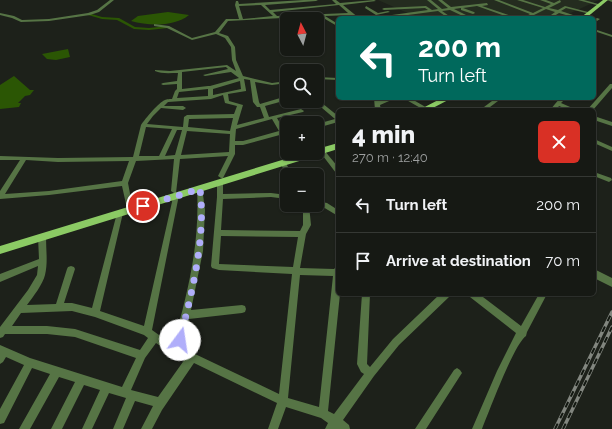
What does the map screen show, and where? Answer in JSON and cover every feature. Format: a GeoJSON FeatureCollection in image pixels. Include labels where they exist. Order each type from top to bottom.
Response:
{"type":"FeatureCollection","features":[{"type":"Feature","properties":{"kind":"main road"},"geometry":{"type":"LineString","coordinates":[[592,13],[607,0]]}},
{"type":"Feature","properties":{"kind":"main road"},"geometry":{"type":"LineString","coordinates":[[592,13],[612,1]]}},
{"type":"Feature","properties":{"kind":"main road"},"geometry":{"type":"LineString","coordinates":[[430,108],[444,100]]}},
{"type":"Feature","properties":{"kind":"main road"},"geometry":{"type":"LineString","coordinates":[[432,108],[453,100]]}},
{"type":"Feature","properties":{"kind":"main road"},"geometry":{"type":"LineString","coordinates":[[324,148],[336,142]]}},
{"type":"Feature","properties":{"kind":"main road"},"geometry":{"type":"LineString","coordinates":[[324,150],[336,146]]}},
{"type":"Feature","properties":{"kind":"main road"},"geometry":{"type":"LineString","coordinates":[[0,250],[120,213],[175,193],[280,159]]}},
{"type":"Feature","properties":{"kind":"main road"},"geometry":{"type":"LineString","coordinates":[[0,243],[129,204],[175,193],[200,189],[220,179],[292,160]]}},
{"type":"Feature","properties":{"kind":"street"},"geometry":{"type":"LineString","coordinates":[[0,14],[13,16],[21,21],[49,20],[89,14],[98,11],[112,0]]}},
{"type":"Feature","properties":{"kind":"street"},"geometry":{"type":"LineString","coordinates":[[238,0],[236,5],[241,20]]}},
{"type":"Feature","properties":{"kind":"street"},"geometry":{"type":"LineString","coordinates":[[236,5],[316,0]]}},
{"type":"Feature","properties":{"kind":"street"},"geometry":{"type":"LineString","coordinates":[[334,0],[354,16]]}},
{"type":"Feature","properties":{"kind":"street"},"geometry":{"type":"LineString","coordinates":[[429,0],[448,16]]}},
{"type":"Feature","properties":{"kind":"street"},"geometry":{"type":"LineString","coordinates":[[440,0],[451,9],[466,16]]}},
{"type":"Feature","properties":{"kind":"street"},"geometry":{"type":"LineString","coordinates":[[496,0],[533,14]]}},
{"type":"Feature","properties":{"kind":"street"},"geometry":{"type":"LineString","coordinates":[[519,0],[573,16]]}},
{"type":"Feature","properties":{"kind":"street"},"geometry":{"type":"LineString","coordinates":[[542,0],[558,1],[592,13]]}},
{"type":"Feature","properties":{"kind":"street"},"geometry":{"type":"LineString","coordinates":[[580,0],[600,5]]}},
{"type":"Feature","properties":{"kind":"street"},"geometry":{"type":"LineString","coordinates":[[607,0],[612,1]]}},
{"type":"Feature","properties":{"kind":"street"},"geometry":{"type":"LineString","coordinates":[[291,1],[292,12]]}},
{"type":"Feature","properties":{"kind":"street"},"geometry":{"type":"LineString","coordinates":[[270,11],[373,1],[394,16]]}},
{"type":"Feature","properties":{"kind":"street"},"geometry":{"type":"LineString","coordinates":[[529,16],[558,1]]}},
{"type":"Feature","properties":{"kind":"street"},"geometry":{"type":"LineString","coordinates":[[282,2],[284,10]]}},
{"type":"Feature","properties":{"kind":"street"},"geometry":{"type":"LineString","coordinates":[[422,3],[431,11]]}},
{"type":"Feature","properties":{"kind":"street"},"geometry":{"type":"LineString","coordinates":[[262,4],[276,17]]}},
{"type":"Feature","properties":{"kind":"street"},"geometry":{"type":"LineString","coordinates":[[398,16],[487,4]]}},
{"type":"Feature","properties":{"kind":"street"},"geometry":{"type":"LineString","coordinates":[[478,6],[509,16]]}},
{"type":"Feature","properties":{"kind":"street"},"geometry":{"type":"LineString","coordinates":[[366,7],[377,14],[386,10],[398,8],[426,7]]}},
{"type":"Feature","properties":{"kind":"street"},"geometry":{"type":"LineString","coordinates":[[552,16],[565,7],[592,13]]}},
{"type":"Feature","properties":{"kind":"street"},"geometry":{"type":"LineString","coordinates":[[398,8],[408,16]]}},
{"type":"Feature","properties":{"kind":"street"},"geometry":{"type":"LineString","coordinates":[[460,8],[473,13]]}},
{"type":"Feature","properties":{"kind":"street"},"geometry":{"type":"LineString","coordinates":[[415,13],[418,16]]}},
{"type":"Feature","properties":{"kind":"street"},"geometry":{"type":"LineString","coordinates":[[324,15],[351,14]]}},
{"type":"Feature","properties":{"kind":"street"},"geometry":{"type":"LineString","coordinates":[[216,33],[227,20],[280,16]]}},
{"type":"Feature","properties":{"kind":"street"},"geometry":{"type":"LineString","coordinates":[[324,17],[336,24]]}},
{"type":"Feature","properties":{"kind":"street"},"geometry":{"type":"LineString","coordinates":[[129,204],[125,183],[144,125],[152,113],[162,107],[166,101],[211,97],[244,90],[234,60],[233,47],[227,37],[216,33],[192,39],[168,27],[155,25]]}},
{"type":"Feature","properties":{"kind":"street"},"geometry":{"type":"LineString","coordinates":[[604,35],[612,30]]}},
{"type":"Feature","properties":{"kind":"street"},"geometry":{"type":"LineString","coordinates":[[596,31],[604,35],[612,36]]}},
{"type":"Feature","properties":{"kind":"street"},"geometry":{"type":"LineString","coordinates":[[157,71],[180,72],[227,66],[241,78]]}},
{"type":"Feature","properties":{"kind":"street"},"geometry":{"type":"LineString","coordinates":[[204,69],[211,97]]}},
{"type":"Feature","properties":{"kind":"street"},"geometry":{"type":"LineString","coordinates":[[205,75],[232,70]]}},
{"type":"Feature","properties":{"kind":"street"},"geometry":{"type":"LineString","coordinates":[[174,100],[179,90],[180,72]]}},
{"type":"Feature","properties":{"kind":"street"},"geometry":{"type":"LineString","coordinates":[[177,92],[209,87],[241,78],[272,84],[280,83]]}},
{"type":"Feature","properties":{"kind":"street"},"geometry":{"type":"LineString","coordinates":[[324,78],[336,79]]}},
{"type":"Feature","properties":{"kind":"street"},"geometry":{"type":"LineString","coordinates":[[252,80],[256,102],[259,106],[280,100]]}},
{"type":"Feature","properties":{"kind":"street"},"geometry":{"type":"LineString","coordinates":[[163,84],[179,82]]}},
{"type":"Feature","properties":{"kind":"street"},"geometry":{"type":"LineString","coordinates":[[592,108],[612,85]]}},
{"type":"Feature","properties":{"kind":"street"},"geometry":{"type":"LineString","coordinates":[[226,93],[227,102],[240,105],[233,130],[232,154],[220,179],[218,233],[214,261],[216,267],[336,272]]}},
{"type":"Feature","properties":{"kind":"street"},"geometry":{"type":"LineString","coordinates":[[596,96],[601,97]]}},
{"type":"Feature","properties":{"kind":"street"},"geometry":{"type":"LineString","coordinates":[[378,107],[390,100]]}},
{"type":"Feature","properties":{"kind":"street"},"geometry":{"type":"LineString","coordinates":[[410,100],[424,108]]}},
{"type":"Feature","properties":{"kind":"street"},"geometry":{"type":"LineString","coordinates":[[486,108],[496,100]]}},
{"type":"Feature","properties":{"kind":"street"},"geometry":{"type":"LineString","coordinates":[[556,108],[562,100]]}},
{"type":"Feature","properties":{"kind":"street"},"geometry":{"type":"LineString","coordinates":[[559,104],[569,108]]}},
{"type":"Feature","properties":{"kind":"street"},"geometry":{"type":"LineString","coordinates":[[262,105],[267,119]]}},
{"type":"Feature","properties":{"kind":"street"},"geometry":{"type":"LineString","coordinates":[[162,107],[183,108]]}},
{"type":"Feature","properties":{"kind":"street"},"geometry":{"type":"LineString","coordinates":[[324,107],[336,117]]}},
{"type":"Feature","properties":{"kind":"street"},"geometry":{"type":"LineString","coordinates":[[144,125],[185,129],[233,130],[273,117],[301,111]]}},
{"type":"Feature","properties":{"kind":"street"},"geometry":{"type":"LineString","coordinates":[[118,429],[128,394],[151,335],[175,193],[177,158],[185,129],[186,118],[190,116],[236,116]]}},
{"type":"Feature","properties":{"kind":"street"},"geometry":{"type":"LineString","coordinates":[[273,117],[280,125]]}},
{"type":"Feature","properties":{"kind":"street"},"geometry":{"type":"LineString","coordinates":[[596,119],[612,124]]}},
{"type":"Feature","properties":{"kind":"street"},"geometry":{"type":"LineString","coordinates":[[324,124],[336,120]]}},
{"type":"Feature","properties":{"kind":"street"},"geometry":{"type":"LineString","coordinates":[[162,158],[175,128]]}},
{"type":"Feature","properties":{"kind":"street"},"geometry":{"type":"LineString","coordinates":[[233,143],[243,143],[280,133]]}},
{"type":"Feature","properties":{"kind":"street"},"geometry":{"type":"LineString","coordinates":[[596,142],[612,149]]}},
{"type":"Feature","properties":{"kind":"street"},"geometry":{"type":"LineString","coordinates":[[0,158],[19,157],[40,160],[177,158],[232,154]]}},
{"type":"Feature","properties":{"kind":"street"},"geometry":{"type":"LineString","coordinates":[[324,157],[336,169]]}},
{"type":"Feature","properties":{"kind":"street"},"geometry":{"type":"LineString","coordinates":[[0,197],[24,158]]}},
{"type":"Feature","properties":{"kind":"street"},"geometry":{"type":"LineString","coordinates":[[283,163],[286,168]]}},
{"type":"Feature","properties":{"kind":"street"},"geometry":{"type":"LineString","coordinates":[[596,175],[609,180]]}},
{"type":"Feature","properties":{"kind":"street"},"geometry":{"type":"LineString","coordinates":[[0,197],[49,194],[125,183]]}},
{"type":"Feature","properties":{"kind":"street"},"geometry":{"type":"LineString","coordinates":[[176,352],[195,276],[202,205],[200,189]]}},
{"type":"Feature","properties":{"kind":"street"},"geometry":{"type":"LineString","coordinates":[[220,198],[280,197]]}},
{"type":"Feature","properties":{"kind":"street"},"geometry":{"type":"LineString","coordinates":[[324,205],[336,212]]}},
{"type":"Feature","properties":{"kind":"street"},"geometry":{"type":"LineString","coordinates":[[273,429],[283,401],[296,270],[302,234],[307,226],[306,212]]}},
{"type":"Feature","properties":{"kind":"street"},"geometry":{"type":"LineString","coordinates":[[95,313],[120,213]]}},
{"type":"Feature","properties":{"kind":"street"},"geometry":{"type":"LineString","coordinates":[[218,233],[302,234]]}},
{"type":"Feature","properties":{"kind":"street"},"geometry":{"type":"LineString","coordinates":[[2,332],[31,293],[41,276],[43,261],[42,237]]}},
{"type":"Feature","properties":{"kind":"street"},"geometry":{"type":"LineString","coordinates":[[0,278],[43,261]]}},
{"type":"Feature","properties":{"kind":"street"},"geometry":{"type":"LineString","coordinates":[[59,306],[70,269]]}},
{"type":"Feature","properties":{"kind":"street"},"geometry":{"type":"LineString","coordinates":[[596,275],[612,283]]}},
{"type":"Feature","properties":{"kind":"street"},"geometry":{"type":"LineString","coordinates":[[323,414],[336,291]]}},
{"type":"Feature","properties":{"kind":"street"},"geometry":{"type":"LineString","coordinates":[[366,296],[362,364],[364,369],[370,373]]}},
{"type":"Feature","properties":{"kind":"street"},"geometry":{"type":"LineString","coordinates":[[333,425],[370,373],[396,342],[444,296]]}},
{"type":"Feature","properties":{"kind":"street"},"geometry":{"type":"LineString","coordinates":[[476,296],[522,333]]}},
{"type":"Feature","properties":{"kind":"street"},"geometry":{"type":"LineString","coordinates":[[477,429],[493,390],[522,333],[533,316],[542,296]]}},
{"type":"Feature","properties":{"kind":"street"},"geometry":{"type":"LineString","coordinates":[[18,309],[59,306],[72,307],[95,313],[151,335],[176,352],[192,357],[283,401],[323,414],[333,425],[345,429]]}},
{"type":"Feature","properties":{"kind":"street"},"geometry":{"type":"LineString","coordinates":[[186,315],[242,309]]}},
{"type":"Feature","properties":{"kind":"street"},"geometry":{"type":"LineString","coordinates":[[2,332],[47,330],[75,332],[142,355]]}},
{"type":"Feature","properties":{"kind":"street"},"geometry":{"type":"LineString","coordinates":[[2,353],[106,388],[160,403]]}},
{"type":"Feature","properties":{"kind":"street"},"geometry":{"type":"LineString","coordinates":[[146,429],[160,403],[192,357]]}},
{"type":"Feature","properties":{"kind":"street"},"geometry":{"type":"LineString","coordinates":[[0,419],[30,363]]}},
{"type":"Feature","properties":{"kind":"street"},"geometry":{"type":"LineString","coordinates":[[24,429],[56,371]]}},
{"type":"Feature","properties":{"kind":"street"},"geometry":{"type":"LineString","coordinates":[[420,429],[457,373]]}},
{"type":"Feature","properties":{"kind":"street"},"geometry":{"type":"LineString","coordinates":[[56,429],[81,380]]}},
{"type":"Feature","properties":{"kind":"street"},"geometry":{"type":"LineString","coordinates":[[87,429],[106,388]]}},
{"type":"Feature","properties":{"kind":"shaded area"},"geometry":{"type":"Polygon","coordinates":[[[378,0],[599,0],[564,16],[414,16],[378,0]]]}},
{"type":"Feature","properties":{"kind":"shaded area"},"geometry":{"type":"Polygon","coordinates":[[[168,12],[189,15],[176,22],[161,24],[146,24],[131,21],[138,16],[168,12]]]}},
{"type":"Feature","properties":{"kind":"shaded area"},"geometry":{"type":"Polygon","coordinates":[[[68,49],[70,57],[56,60],[47,59],[42,54],[68,49]]]}},
{"type":"Feature","properties":{"kind":"shaded area"},"geometry":{"type":"Polygon","coordinates":[[[14,76],[30,90],[34,90],[30,95],[25,96],[18,103],[21,103],[19,107],[0,109],[0,85],[14,76]]]}},
{"type":"Feature","properties":{"kind":"waterway"},"geometry":{"type":"LineString","coordinates":[[89,14],[102,18],[118,19],[134,28],[149,29],[168,27]]}},
{"type":"Feature","properties":{"kind":"railway"},"geometry":{"type":"LineString","coordinates":[[555,429],[612,312]]}},
{"type":"Feature","properties":{"kind":"railway"},"geometry":{"type":"LineString","coordinates":[[563,429],[612,327]]}},
{"type":"Feature","properties":{"kind":"route"},"geometry":{"type":"LineString","coordinates":[[143,206],[200,189],[202,205],[199,247],[195,276],[180,340]]}}]}
